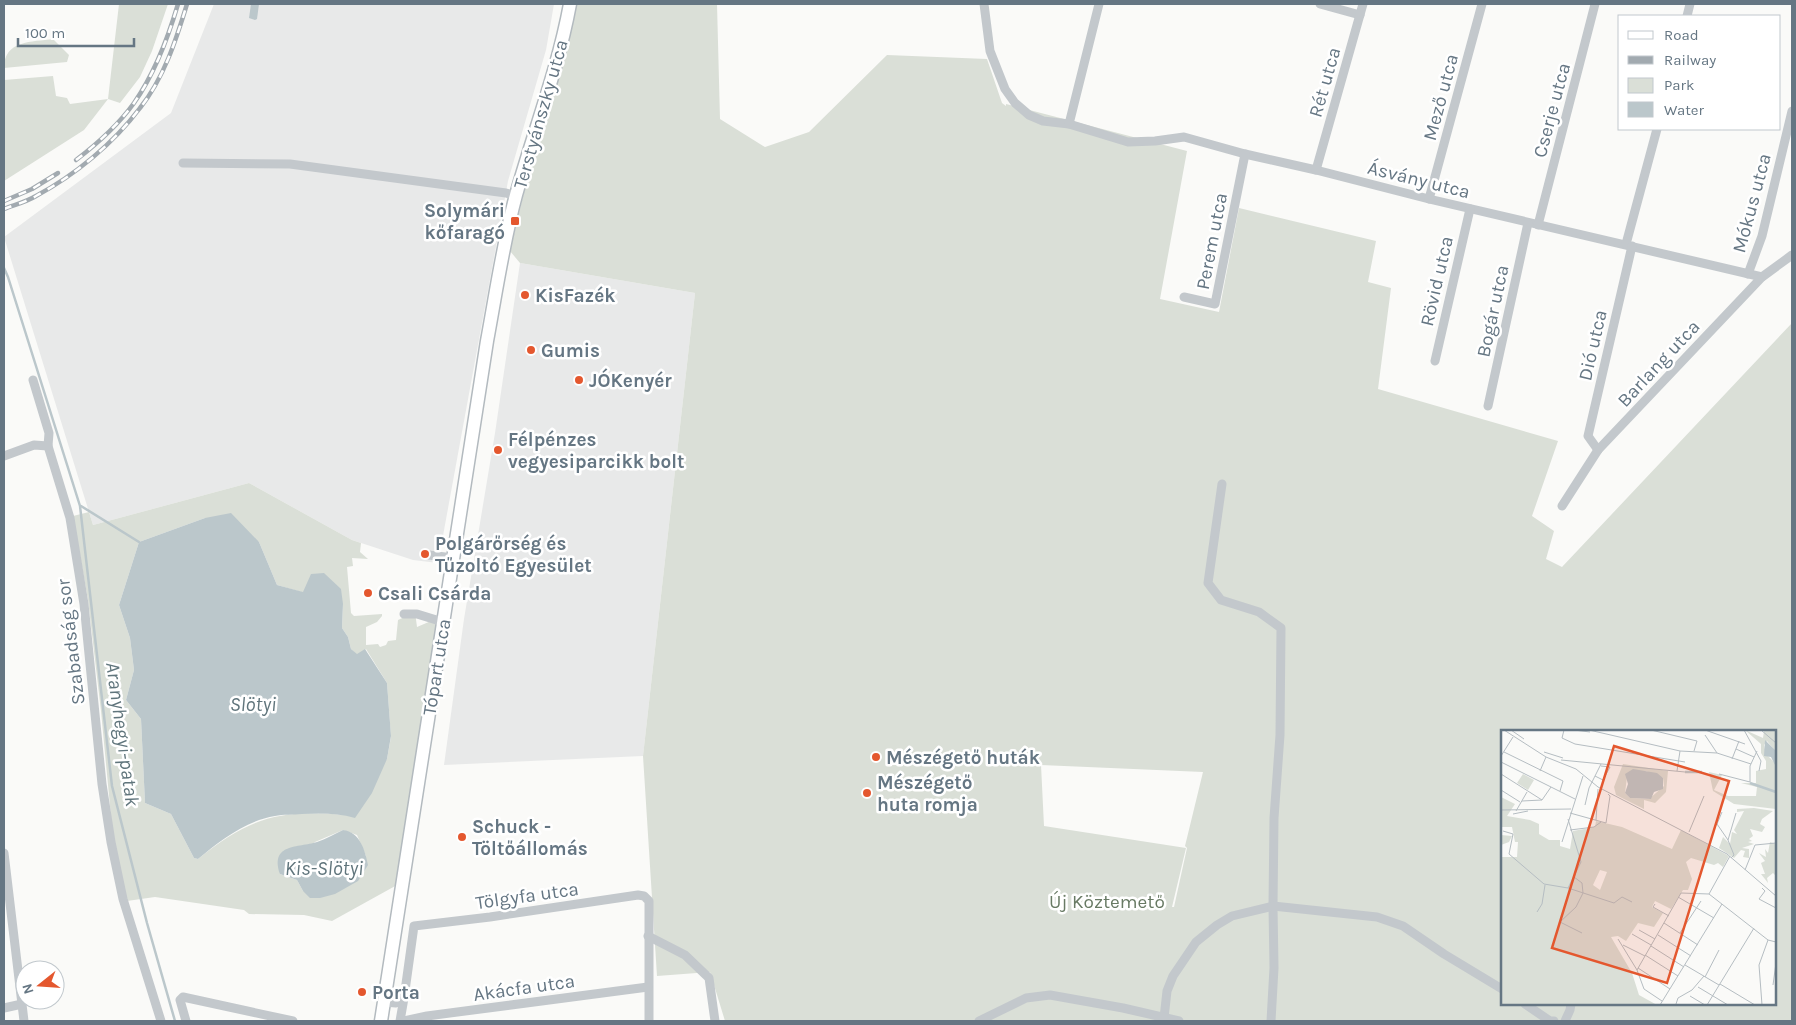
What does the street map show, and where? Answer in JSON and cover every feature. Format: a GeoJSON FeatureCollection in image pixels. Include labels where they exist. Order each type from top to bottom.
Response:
{"type":"FeatureCollection","features":[{"type":"Feature","properties":{"kind":"main road","name":"Terstyánszky utca"},"geometry":{"type":"LineString","coordinates":[[509,224],[556,63],[570,4]]}},
{"type":"Feature","properties":{"kind":"main road","name":"Tópart utca"},"geometry":{"type":"LineString","coordinates":[[381,1021],[487,341],[509,224]]}},
{"type":"Feature","properties":{"kind":"street","name":"Ásvány utca"},"geometry":{"type":"LineString","coordinates":[[984,4],[990,51],[1005,89],[1015,103],[1029,115],[1043,121],[1069,124],[1128,142],[1184,137],[1245,154],[1470,209],[1762,277]]}},
{"type":"Feature","properties":{"kind":"street"},"geometry":{"type":"LineString","coordinates":[[1069,124],[1099,4]]}},
{"type":"Feature","properties":{"kind":"street"},"geometry":{"type":"LineString","coordinates":[[1320,4],[1360,15]]}},
{"type":"Feature","properties":{"kind":"street","name":"Rét utca"},"geometry":{"type":"LineString","coordinates":[[1316,170],[1363,4]]}},
{"type":"Feature","properties":{"kind":"street","name":"Mező utca"},"geometry":{"type":"LineString","coordinates":[[1429,199],[1482,4]]}},
{"type":"Feature","properties":{"kind":"street","name":"Cserje utca"},"geometry":{"type":"LineString","coordinates":[[1538,225],[1595,4]]}},
{"type":"Feature","properties":{"kind":"street","name":"Mókus utca"},"geometry":{"type":"LineString","coordinates":[[1748,274],[1762,236],[1792,111]]}},
{"type":"Feature","properties":{"kind":"street","name":"Dió utca"},"geometry":{"type":"LineString","coordinates":[[1598,450],[1588,436],[1629,245],[1657,130]]}},
{"type":"Feature","properties":{"kind":"street","name":"Perem utca"},"geometry":{"type":"LineString","coordinates":[[1184,297],[1215,304],[1245,154]]}},
{"type":"Feature","properties":{"kind":"street"},"geometry":{"type":"LineString","coordinates":[[183,163],[290,164],[506,193],[516,196]]}},
{"type":"Feature","properties":{"kind":"street","name":"Rövid utca"},"geometry":{"type":"LineString","coordinates":[[1435,361],[1470,209]]}},
{"type":"Feature","properties":{"kind":"street","name":"Bogár utca"},"geometry":{"type":"LineString","coordinates":[[1488,406],[1528,223]]}},
{"type":"Feature","properties":{"kind":"street","name":"Barlang utca"},"geometry":{"type":"LineString","coordinates":[[1562,506],[1598,450],[1762,277],[1792,255]]}},
{"type":"Feature","properties":{"kind":"street","name":"Szabadság sor"},"geometry":{"type":"LineString","coordinates":[[34,382],[49,433],[48,446],[70,518],[84,604],[105,807],[123,899],[161,1021]]}},
{"type":"Feature","properties":{"kind":"street"},"geometry":{"type":"LineString","coordinates":[[4,456],[34,445],[42,444],[48,446]]}},
{"type":"Feature","properties":{"kind":"street"},"geometry":{"type":"LineString","coordinates":[[1222,484],[1208,583],[1221,600],[1259,612],[1281,628],[1280,735],[1274,818],[1274,968],[1270,1021]]}},
{"type":"Feature","properties":{"kind":"street"},"geometry":{"type":"LineString","coordinates":[[429,555],[453,558]]}},
{"type":"Feature","properties":{"kind":"street"},"geometry":{"type":"LineString","coordinates":[[404,614],[417,614],[443,622]]}},
{"type":"Feature","properties":{"kind":"street"},"geometry":{"type":"LineString","coordinates":[[4,852],[17,960]]}},
{"type":"Feature","properties":{"kind":"street","name":"Tölgyfa utca"},"geometry":{"type":"LineString","coordinates":[[404,998],[414,926],[644,896],[648,901],[648,936]]}},
{"type":"Feature","properties":{"kind":"street"},"geometry":{"type":"LineString","coordinates":[[1164,1018],[1167,991],[1173,976],[1196,942],[1217,924],[1232,916],[1273,906],[1377,917],[1402,926],[1501,988]]}},
{"type":"Feature","properties":{"kind":"street"},"geometry":{"type":"LineString","coordinates":[[649,1021],[648,936],[685,955],[708,978],[715,1021]]}},
{"type":"Feature","properties":{"kind":"street","name":"Akácfa utca"},"geometry":{"type":"LineString","coordinates":[[402,1021],[648,987]]}},
{"type":"Feature","properties":{"kind":"street"},"geometry":{"type":"LineString","coordinates":[[979,1021],[1026,998],[1050,995],[1123,1008],[1179,1021]]}},
{"type":"Feature","properties":{"kind":"street"},"geometry":{"type":"LineString","coordinates":[[186,1021],[180,1000],[183,998],[293,1021]]}},
{"type":"Feature","properties":{"kind":"street"},"geometry":{"type":"LineString","coordinates":[[384,1002],[396,1003],[404,998]]}},
{"type":"Feature","properties":{"kind":"street"},"geometry":{"type":"LineString","coordinates":[[402,1021],[404,998]]}},
{"type":"Feature","properties":{"kind":"street"},"geometry":{"type":"LineString","coordinates":[[1526,1005],[1550,1021],[1554,1021]]}},
{"type":"Feature","properties":{"kind":"street"},"geometry":{"type":"LineString","coordinates":[[1565,1021],[1571,1005]]}},
{"type":"Feature","properties":{"kind":"shaded area"},"geometry":{"type":"Polygon","coordinates":[[[214,4],[554,4],[546,50],[508,181],[438,563],[413,560],[352,540],[249,483],[93,525],[4,237],[171,113],[214,4]]]}},
{"type":"Feature","properties":{"kind":"shaded area"},"geometry":{"type":"Polygon","coordinates":[[[520,263],[695,293],[643,756],[444,765],[464,619],[495,433],[520,263]]]}},
{"type":"Feature","properties":{"kind":"green space"},"geometry":{"type":"Polygon","coordinates":[[[119,4],[168,4],[152,51],[140,77],[120,103],[108,99],[119,4]]]}},
{"type":"Feature","properties":{"kind":"green space","name":"Új Köztemető"},"geometry":{"type":"Polygon","coordinates":[[[569,4],[717,4],[720,119],[765,147],[809,132],[887,55],[987,59],[1002,103],[1006,106],[1006,104],[1187,151],[1160,299],[1219,312],[1239,208],[1376,241],[1368,282],[1391,288],[1378,389],[1558,441],[1532,516],[1554,531],[1546,559],[1562,567],[1792,323],[1792,1021],[725,1021],[710,972],[657,976],[643,756],[695,293],[520,263],[510,251],[569,4]],[[1041,765],[1044,826],[1186,848],[1172,907],[1174,907],[1187,848],[1185,846],[1203,772],[1041,765]]]}},
{"type":"Feature","properties":{"kind":"green space"},"geometry":{"type":"Polygon","coordinates":[[[53,39],[69,55],[67,62],[4,68],[5,59],[14,47],[28,42],[53,39]]]}},
{"type":"Feature","properties":{"kind":"green space"},"geometry":{"type":"Polygon","coordinates":[[[53,76],[56,96],[67,98],[70,104],[108,99],[84,130],[4,181],[4,80],[53,76]]]}},
{"type":"Feature","properties":{"kind":"green space"},"geometry":{"type":"Polygon","coordinates":[[[249,483],[352,540],[361,543],[360,552],[368,559],[352,558],[353,566],[347,567],[351,613],[354,616],[382,614],[377,622],[366,627],[366,645],[378,644],[380,647],[386,645],[388,641],[396,640],[398,620],[415,612],[417,627],[431,621],[438,625],[397,885],[332,921],[304,915],[249,914],[244,910],[155,897],[127,901],[112,827],[88,600],[73,516],[89,512],[93,525],[249,483]],[[205,518],[139,542],[119,605],[130,638],[134,670],[126,700],[141,719],[145,803],[171,814],[194,858],[198,859],[233,834],[266,819],[283,815],[301,814],[345,815],[387,759],[391,737],[387,683],[366,649],[357,655],[351,649],[348,637],[342,628],[343,604],[277,585],[259,542],[205,518]],[[343,830],[315,842],[280,874],[297,880],[303,891],[366,856],[357,835],[343,830]]]}},
{"type":"Feature","properties":{"kind":"water"},"geometry":{"type":"Polygon","coordinates":[[[251,4],[259,4],[257,19],[255,20],[249,18],[251,4]]]}},
{"type":"Feature","properties":{"kind":"water","name":"Slötyi"},"geometry":{"type":"Polygon","coordinates":[[[231,513],[259,542],[277,585],[303,592],[311,574],[324,573],[341,589],[343,604],[342,628],[348,637],[351,649],[357,654],[365,649],[387,683],[391,736],[387,759],[372,793],[355,818],[336,814],[315,814],[281,815],[264,819],[243,827],[215,845],[198,859],[194,858],[171,814],[145,803],[141,719],[126,700],[134,670],[130,638],[119,605],[139,542],[205,518],[231,513]]]}},
{"type":"Feature","properties":{"kind":"water","name":"Kis-Slötyi"},"geometry":{"type":"Polygon","coordinates":[[[343,830],[349,831],[358,838],[365,853],[368,865],[358,881],[335,894],[320,898],[310,898],[303,891],[297,880],[280,874],[278,864],[282,852],[294,847],[317,842],[343,830]]]}},
{"type":"Feature","properties":{"kind":"waterway","name":"Aranyhegyi-patak"},"geometry":{"type":"LineString","coordinates":[[4,268],[80,506],[112,786],[147,923],[175,1021]]}},
{"type":"Feature","properties":{"kind":"waterway","name":"Aranyhegyi-patak"},"geometry":{"type":"LineString","coordinates":[[81,506],[139,542]]}},
{"type":"Feature","properties":{"kind":"railway"},"geometry":{"type":"LineString","coordinates":[[76,160],[115,126],[142,92],[160,55],[178,4]]}},
{"type":"Feature","properties":{"kind":"railway"},"geometry":{"type":"LineString","coordinates":[[4,209],[24,202],[51,188],[92,158],[118,134],[148,96],[163,71],[174,45],[187,4]]}},
{"type":"Feature","properties":{"kind":"railway"},"geometry":{"type":"LineString","coordinates":[[4,201],[32,189],[58,173]]}},
{"type":"Feature","properties":{"kind":"place","name":"Solymári kőfaragó"},"geometry":{"type":"Point","coordinates":[515,221]}},
{"type":"Feature","properties":{"kind":"place","name":"KisFazék"},"geometry":{"type":"Point","coordinates":[525,295]}},
{"type":"Feature","properties":{"kind":"place","name":"Gumis"},"geometry":{"type":"Point","coordinates":[531,350]}},
{"type":"Feature","properties":{"kind":"place","name":"JÓKenyér"},"geometry":{"type":"Point","coordinates":[579,380]}},
{"type":"Feature","properties":{"kind":"place","name":"Félpénzes vegyesiparcikk bolt"},"geometry":{"type":"Point","coordinates":[498,450]}},
{"type":"Feature","properties":{"kind":"place","name":"Polgárőrség és Tűzoltó Egyesület"},"geometry":{"type":"Point","coordinates":[425,554]}},
{"type":"Feature","properties":{"kind":"place","name":"Csali Csárda"},"geometry":{"type":"Point","coordinates":[368,593]}},
{"type":"Feature","properties":{"kind":"place","name":"Mészégető huták"},"geometry":{"type":"Point","coordinates":[876,757]}},
{"type":"Feature","properties":{"kind":"place","name":"Mészégető huta romja"},"geometry":{"type":"Point","coordinates":[867,793]}},
{"type":"Feature","properties":{"kind":"place","name":"Schuck - Töltőállomás"},"geometry":{"type":"Point","coordinates":[462,837]}},
{"type":"Feature","properties":{"kind":"place","name":"Porta"},"geometry":{"type":"Point","coordinates":[362,992]}}]}
